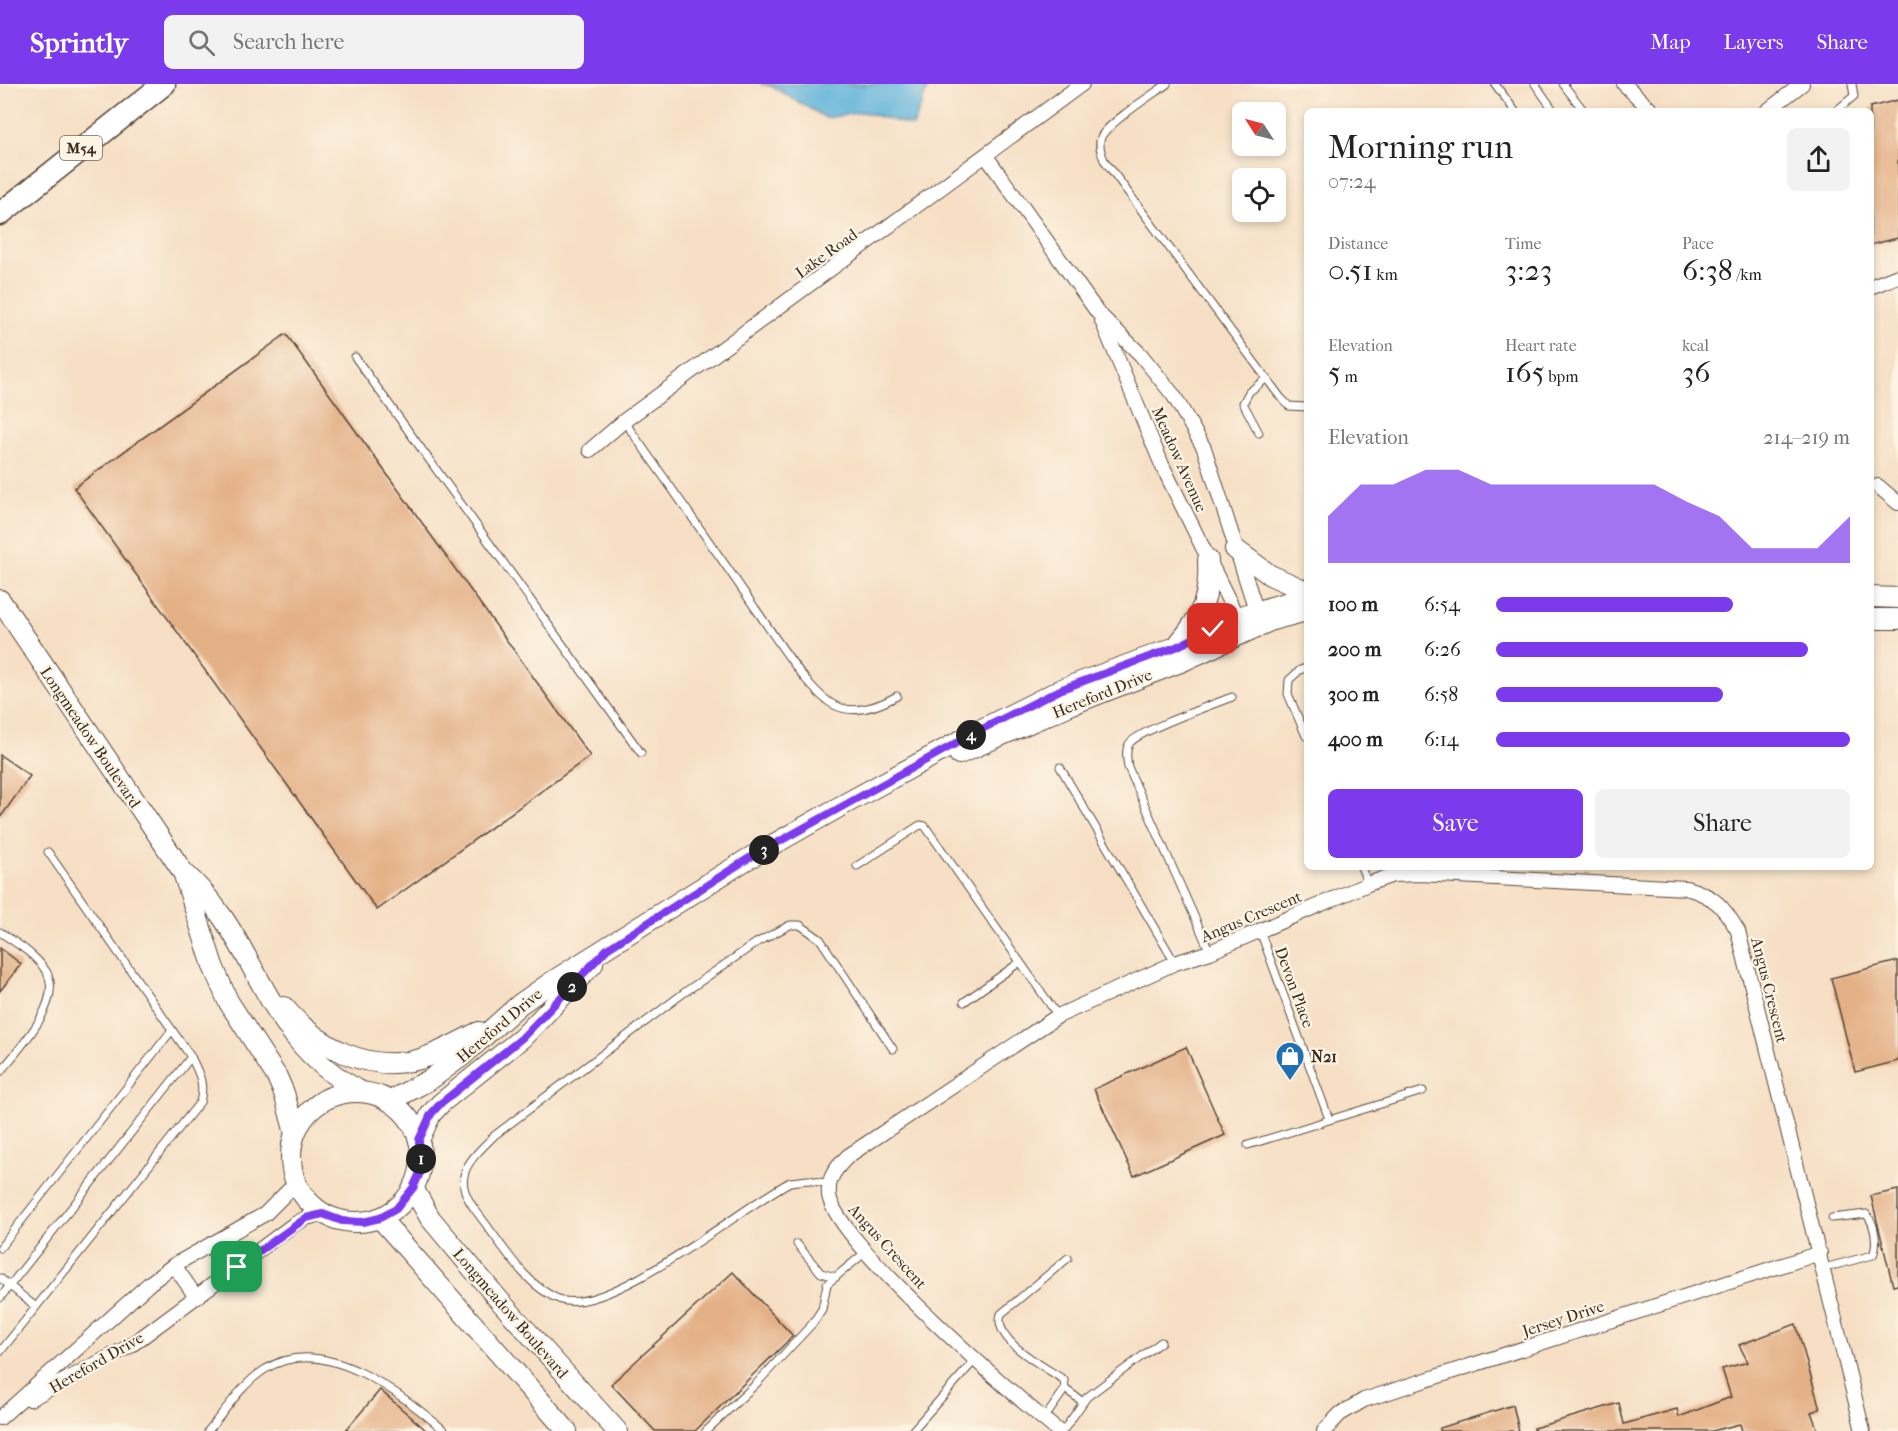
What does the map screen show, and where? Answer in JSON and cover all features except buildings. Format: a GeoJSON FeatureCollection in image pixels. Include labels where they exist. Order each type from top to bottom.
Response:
{"type":"FeatureCollection","features":[{"type":"Feature","properties":{"kind":"main road","name":"M54"},"geometry":{"type":"LineString","coordinates":[[0,214],[164,84]]}},
{"type":"Feature","properties":{"kind":"main road"},"geometry":{"type":"LineString","coordinates":[[1235,549],[1270,575],[1304,590]]}},
{"type":"Feature","properties":{"kind":"main road"},"geometry":{"type":"LineString","coordinates":[[1176,647],[1191,629],[1206,602],[1209,586],[1208,560]]}},
{"type":"Feature","properties":{"kind":"main road"},"geometry":{"type":"LineString","coordinates":[[1874,597],[1898,598]]}},
{"type":"Feature","properties":{"kind":"main road","name":"Hereford Drive"},"geometry":{"type":"LineString","coordinates":[[390,1101],[431,1079],[462,1056],[499,1022],[553,981],[746,860],[980,730],[1062,689],[1304,598]]}},
{"type":"Feature","properties":{"kind":"main road","name":"Longmeadow Boulevard"},"geometry":{"type":"LineString","coordinates":[[0,600],[183,872],[198,886],[218,913],[292,1035],[312,1058],[339,1080],[360,1091]]}},
{"type":"Feature","properties":{"kind":"main road","name":"Hereford Drive"},"geometry":{"type":"LineString","coordinates":[[897,777],[1183,661],[1234,637],[1253,616],[1304,611]]}},
{"type":"Feature","properties":{"kind":"main road"},"geometry":{"type":"LineString","coordinates":[[1874,619],[1898,619]]}},
{"type":"Feature","properties":{"kind":"main road","name":"Longmeadow Boulevard"},"geometry":{"type":"LineString","coordinates":[[183,872],[213,966],[228,1000],[277,1077],[295,1133]]}},
{"type":"Feature","properties":{"kind":"main road","name":"Hereford Drive"},"geometry":{"type":"LineString","coordinates":[[419,1140],[431,1114],[441,1103],[522,1038],[607,949]]}},
{"type":"Feature","properties":{"kind":"main road"},"geometry":{"type":"LineString","coordinates":[[252,968],[293,1017],[318,1040],[342,1054],[391,1062],[418,1059],[499,1022]]}},
{"type":"Feature","properties":{"kind":"main road"},"geometry":{"type":"LineString","coordinates":[[360,1091],[390,1101],[408,1118],[419,1140],[420,1173],[413,1188],[396,1209],[380,1218],[363,1222],[342,1221],[323,1214],[312,1205],[296,1183],[291,1166],[291,1149],[295,1133],[305,1115],[321,1102],[340,1093],[360,1091]]}},
{"type":"Feature","properties":{"kind":"main road","name":"Longmeadow Boulevard"},"geometry":{"type":"LineString","coordinates":[[413,1188],[430,1218],[460,1255],[617,1431]]}},
{"type":"Feature","properties":{"kind":"main road"},"geometry":{"type":"LineString","coordinates":[[380,1218],[567,1431]]}},
{"type":"Feature","properties":{"kind":"street","name":"Lake Road"},"geometry":{"type":"LineString","coordinates":[[590,450],[624,421],[1083,84]]}},
{"type":"Feature","properties":{"kind":"street"},"geometry":{"type":"LineString","coordinates":[[1624,84],[1649,108]]}},
{"type":"Feature","properties":{"kind":"street"},"geometry":{"type":"LineString","coordinates":[[1771,108],[1802,84]]}},
{"type":"Feature","properties":{"kind":"street","name":"Meadow Avenue"},"geometry":{"type":"LineString","coordinates":[[986,156],[1098,313],[1141,355],[1174,396],[1204,448],[1244,576],[1253,616]]}},
{"type":"Feature","properties":{"kind":"street"},"geometry":{"type":"LineString","coordinates":[[1874,285],[1898,276]]}},
{"type":"Feature","properties":{"kind":"street","name":"Meadow Avenue"},"geometry":{"type":"LineString","coordinates":[[1098,313],[1162,465],[1208,560],[1253,616]]}},
{"type":"Feature","properties":{"kind":"street"},"geometry":{"type":"LineString","coordinates":[[1878,486],[1898,502]]}},
{"type":"Feature","properties":{"kind":"street","name":"Angus Crescent"},"geometry":{"type":"LineString","coordinates":[[1060,1431],[975,1360],[867,1251],[834,1212],[829,1196],[832,1174],[848,1156],[1058,1016],[1176,963],[1210,952],[1368,884],[1393,875],[1420,874],[1584,880],[1686,888],[1705,893],[1724,908],[1738,931],[1863,1431]]}},
{"type":"Feature","properties":{"kind":"street","name":"Hereford Drive"},"geometry":{"type":"LineString","coordinates":[[0,1418],[83,1341],[174,1265],[265,1214],[296,1183]]}},
{"type":"Feature","properties":{"kind":"street","name":"Hereford Drive"},"geometry":{"type":"LineString","coordinates":[[14,1407],[130,1346],[293,1225],[306,1218],[323,1214]]}},
{"type":"Feature","properties":{"kind":"street","name":"Jersey Drive"},"geometry":{"type":"LineString","coordinates":[[1324,1431],[1340,1414],[1364,1400],[1820,1252]]}},
{"type":"Feature","properties":{"kind":"street"},"geometry":{"type":"LineString","coordinates":[[174,1265],[196,1297]]}},
{"type":"Feature","properties":{"kind":"lane"},"geometry":{"type":"LineString","coordinates":[[1167,84],[1119,119],[1101,137],[1100,148],[1104,160],[1289,406],[1304,407]]}},
{"type":"Feature","properties":{"kind":"lane"},"geometry":{"type":"LineString","coordinates":[[1495,84],[1513,108]]}},
{"type":"Feature","properties":{"kind":"lane"},"geometry":{"type":"LineString","coordinates":[[1535,84],[1552,108]]}},
{"type":"Feature","properties":{"kind":"lane"},"geometry":{"type":"LineString","coordinates":[[1563,84],[1582,108]]}},
{"type":"Feature","properties":{"kind":"lane"},"geometry":{"type":"LineString","coordinates":[[1840,108],[1854,96],[1852,84]]}},
{"type":"Feature","properties":{"kind":"lane"},"geometry":{"type":"LineString","coordinates":[[355,357],[641,753]]}},
{"type":"Feature","properties":{"kind":"lane"},"geometry":{"type":"LineString","coordinates":[[1259,433],[1243,403],[1249,392],[1267,378]]}},
{"type":"Feature","properties":{"kind":"lane"},"geometry":{"type":"LineString","coordinates":[[624,421],[769,627],[822,697],[836,706],[851,710],[882,704],[897,696]]}},
{"type":"Feature","properties":{"kind":"lane"},"geometry":{"type":"LineString","coordinates":[[1304,669],[1289,680],[1288,694],[1304,731]]}},
{"type":"Feature","properties":{"kind":"lane"},"geometry":{"type":"LineString","coordinates":[[1210,952],[1128,767],[1126,755],[1128,745],[1141,735],[1232,697]]}},
{"type":"Feature","properties":{"kind":"lane"},"geometry":{"type":"LineString","coordinates":[[1060,767],[1176,963]]}},
{"type":"Feature","properties":{"kind":"lane"},"geometry":{"type":"LineString","coordinates":[[857,866],[920,825],[925,826],[1058,1016]]}},
{"type":"Feature","properties":{"kind":"lane"},"geometry":{"type":"LineString","coordinates":[[0,1352],[200,1102],[202,1083],[191,1057],[48,852]]}},
{"type":"Feature","properties":{"kind":"lane"},"geometry":{"type":"LineString","coordinates":[[1362,870],[1368,884]]}},
{"type":"Feature","properties":{"kind":"lane"},"geometry":{"type":"LineString","coordinates":[[830,1184],[808,1180],[790,1182],[656,1270],[593,1298],[574,1302],[563,1301],[551,1295],[525,1272],[468,1202],[463,1184],[470,1162],[495,1136],[686,992],[763,939],[790,925],[800,925],[820,939],[893,1049]]}},
{"type":"Feature","properties":{"kind":"lane","name":"Devon Place"},"geometry":{"type":"LineString","coordinates":[[1260,931],[1329,1119]]}},
{"type":"Feature","properties":{"kind":"lane"},"geometry":{"type":"LineString","coordinates":[[0,932],[31,954],[47,973],[50,985],[49,996],[35,1028],[0,1072]]}},
{"type":"Feature","properties":{"kind":"lane"},"geometry":{"type":"LineString","coordinates":[[964,1002],[1020,962]]}},
{"type":"Feature","properties":{"kind":"lane"},"geometry":{"type":"LineString","coordinates":[[0,1248],[172,1030]]}},
{"type":"Feature","properties":{"kind":"lane"},"geometry":{"type":"LineString","coordinates":[[0,1298],[191,1057]]}},
{"type":"Feature","properties":{"kind":"lane"},"geometry":{"type":"LineString","coordinates":[[1248,1145],[1423,1091]]}},
{"type":"Feature","properties":{"kind":"lane"},"geometry":{"type":"LineString","coordinates":[[1824,1268],[1864,1259],[1873,1255],[1876,1249],[1873,1227],[1866,1214],[1832,1218]]}},
{"type":"Feature","properties":{"kind":"lane"},"geometry":{"type":"LineString","coordinates":[[797,1244],[821,1274],[836,1277]]}},
{"type":"Feature","properties":{"kind":"lane"},"geometry":{"type":"LineString","coordinates":[[706,1431],[756,1384],[813,1323],[822,1309],[827,1284],[867,1251]]}},
{"type":"Feature","properties":{"kind":"lane"},"geometry":{"type":"LineString","coordinates":[[1044,1419],[1065,1389],[1064,1380],[1013,1344],[998,1326],[1001,1314],[1068,1258]]}},
{"type":"Feature","properties":{"kind":"lane"},"geometry":{"type":"LineString","coordinates":[[0,1278],[36,1307]]}},
{"type":"Feature","properties":{"kind":"lane"},"geometry":{"type":"LineString","coordinates":[[1060,1431],[1083,1402],[1161,1342]]}},
{"type":"Feature","properties":{"kind":"lane"},"geometry":{"type":"LineString","coordinates":[[208,1431],[247,1385],[264,1370],[282,1361],[307,1357],[331,1361],[388,1386],[445,1431]]}},
{"type":"Feature","properties":{"kind":"lane"},"geometry":{"type":"LineString","coordinates":[[912,1431],[975,1360]]}},
{"type":"Feature","properties":{"kind":"lane"},"geometry":{"type":"LineString","coordinates":[[1065,1389],[1083,1402]]}},
{"type":"Feature","properties":{"kind":"water"},"geometry":{"type":"Polygon","coordinates":[[[760,84],[929,84],[913,126],[863,112],[826,118],[771,86],[760,84]]]}},
{"type":"Feature","properties":{"kind":"place","name":"N21"},"geometry":{"type":"Point","coordinates":[1290,1082]}},
{"type":"Feature","properties":{"kind":"route"},"geometry":{"type":"LineString","coordinates":[[237,1267],[293,1225],[306,1218],[323,1214],[342,1221],[363,1222],[380,1218],[396,1209],[406,1200],[420,1173],[422,1156],[419,1140],[431,1114],[441,1103],[544,1018],[607,949],[746,860],[980,730],[1062,689],[1176,647],[1213,629]]}}]}
